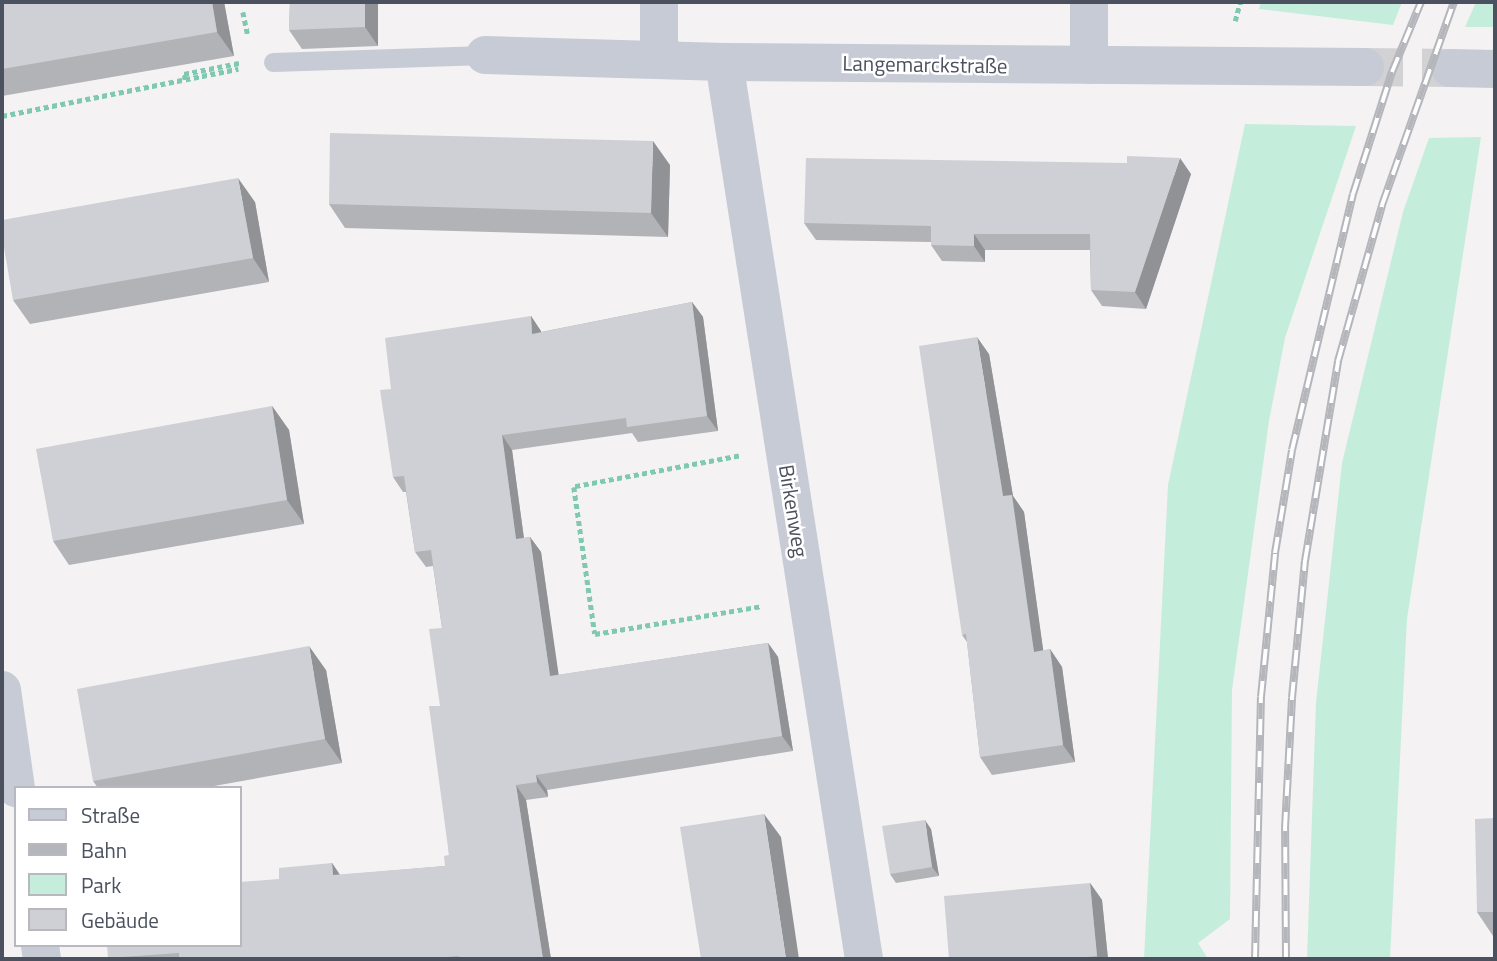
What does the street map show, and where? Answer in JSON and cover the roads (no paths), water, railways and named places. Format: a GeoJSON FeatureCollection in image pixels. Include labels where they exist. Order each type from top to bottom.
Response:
{"type":"FeatureCollection","features":[{"type":"Feature","properties":{"kind":"street"},"geometry":{"type":"LineString","coordinates":[[659,2],[659,58]]}},
{"type":"Feature","properties":{"kind":"street"},"geometry":{"type":"LineString","coordinates":[[1089,2],[1089,65]]}},
{"type":"Feature","properties":{"kind":"street","name":"Langemarckstraße"},"geometry":{"type":"LineString","coordinates":[[485,55],[724,62],[1365,67]]}},
{"type":"Feature","properties":{"kind":"street","name":"Birkenweg"},"geometry":{"type":"LineString","coordinates":[[724,62],[864,959]]}},
{"type":"Feature","properties":{"kind":"street"},"geometry":{"type":"LineString","coordinates":[[1450,68],[1495,69]]}},
{"type":"Feature","properties":{"kind":"street"},"geometry":{"type":"LineString","coordinates":[[2,691],[16,786]]}},
{"type":"Feature","properties":{"kind":"lane"},"geometry":{"type":"LineString","coordinates":[[273,62],[485,55]]}},
{"type":"Feature","properties":{"kind":"tunnel"},"geometry":{"type":"LineString","coordinates":[[1365,67],[1450,68]]}},
{"type":"Feature","properties":{"kind":"railway"},"geometry":{"type":"LineString","coordinates":[[1255,959],[1261,697],[1275,553],[1292,450],[1353,194],[1392,72],[1421,2]]}},
{"type":"Feature","properties":{"kind":"railway"},"geometry":{"type":"LineString","coordinates":[[1286,959],[1285,828],[1292,698],[1305,561],[1338,361],[1382,205],[1454,2]]}}]}
